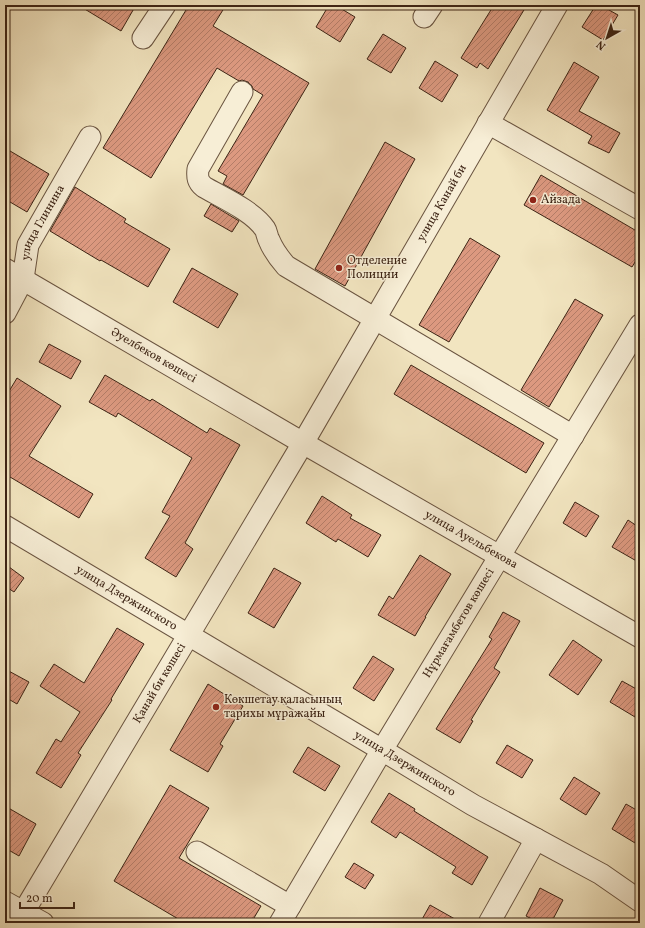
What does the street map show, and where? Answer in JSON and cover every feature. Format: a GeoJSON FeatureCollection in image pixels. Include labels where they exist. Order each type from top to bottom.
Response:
{"type":"FeatureCollection","features":[{"type":"Feature","properties":{"kind":"street"},"geometry":{"type":"LineString","coordinates":[[144,38],[165,5]]}},
{"type":"Feature","properties":{"kind":"street","name":"улица Канай би"},"geometry":{"type":"LineString","coordinates":[[303,443],[557,5]]}},
{"type":"Feature","properties":{"kind":"street"},"geometry":{"type":"LineString","coordinates":[[242,92],[198,169],[197,176],[199,182],[204,187],[247,212],[257,220],[265,230],[278,258],[286,266],[573,436]]}},
{"type":"Feature","properties":{"kind":"street"},"geometry":{"type":"LineString","coordinates":[[488,124],[640,209]]}},
{"type":"Feature","properties":{"kind":"street","name":"улица Глинина"},"geometry":{"type":"LineString","coordinates":[[5,313],[14,274],[28,245],[90,137]]}},
{"type":"Feature","properties":{"kind":"street","name":"Әуелбеков көшесі"},"geometry":{"type":"LineString","coordinates":[[14,274],[303,443]]}},
{"type":"Feature","properties":{"kind":"street","name":"Нұрмағамбетов көшесі"},"geometry":{"type":"LineString","coordinates":[[285,914],[382,750],[640,325]]}},
{"type":"Feature","properties":{"kind":"street","name":"улица Ауельбекова"},"geometry":{"type":"LineString","coordinates":[[303,443],[640,637]]}},
{"type":"Feature","properties":{"kind":"street","name":"Қанай би көшесі"},"geometry":{"type":"LineString","coordinates":[[20,918],[303,443]]}},
{"type":"Feature","properties":{"kind":"street","name":"улица Дзержинского"},"geometry":{"type":"LineString","coordinates":[[5,526],[189,634],[473,805],[601,874],[640,901]]}},
{"type":"Feature","properties":{"kind":"street"},"geometry":{"type":"LineString","coordinates":[[490,923],[536,839]]}},
{"type":"Feature","properties":{"kind":"street"},"geometry":{"type":"LineString","coordinates":[[197,852],[285,914]]}},
{"type":"Feature","properties":{"kind":"street"},"geometry":{"type":"LineString","coordinates":[[5,902],[20,918],[42,923]]}},
{"type":"Feature","properties":{"kind":"building"},"geometry":{"type":"Polygon","coordinates":[[[78,5],[136,5],[121,31],[78,5]]]}},
{"type":"Feature","properties":{"kind":"building"},"geometry":{"type":"Polygon","coordinates":[[[189,5],[226,5],[213,26],[309,83],[243,195],[223,184],[227,176],[218,171],[263,95],[253,89],[248,82],[242,80],[239,81],[217,68],[151,178],[103,148],[189,5]]]}},
{"type":"Feature","properties":{"kind":"building"},"geometry":{"type":"Polygon","coordinates":[[[329,5],[335,5],[355,17],[340,42],[316,27],[329,5]]]}},
{"type":"Feature","properties":{"kind":"building"},"geometry":{"type":"Polygon","coordinates":[[[494,5],[527,5],[488,69],[480,63],[477,68],[461,58],[494,5]]]}},
{"type":"Feature","properties":{"kind":"building"},"geometry":{"type":"Polygon","coordinates":[[[596,5],[600,5],[618,15],[603,40],[582,27],[596,5]]]}},
{"type":"Feature","properties":{"kind":"building"},"geometry":{"type":"Polygon","coordinates":[[[383,34],[406,48],[391,73],[367,59],[383,34]]]}},
{"type":"Feature","properties":{"kind":"building"},"geometry":{"type":"Polygon","coordinates":[[[435,61],[458,75],[442,102],[419,88],[435,61]]]}},
{"type":"Feature","properties":{"kind":"building"},"geometry":{"type":"Polygon","coordinates":[[[574,62],[599,77],[579,111],[620,133],[609,153],[588,143],[592,136],[547,110],[574,62]]]}},
{"type":"Feature","properties":{"kind":"building"},"geometry":{"type":"Polygon","coordinates":[[[385,142],[415,159],[345,286],[315,269],[385,142]]]}},
{"type":"Feature","properties":{"kind":"building"},"geometry":{"type":"Polygon","coordinates":[[[5,148],[49,174],[27,212],[5,199],[5,148]]]}},
{"type":"Feature","properties":{"kind":"building"},"geometry":{"type":"Polygon","coordinates":[[[541,175],[640,233],[640,254],[632,267],[524,205],[541,175]]]}},
{"type":"Feature","properties":{"kind":"building"},"geometry":{"type":"Polygon","coordinates":[[[75,187],[126,219],[124,222],[170,249],[148,287],[101,260],[100,261],[50,231],[75,187]]]}},
{"type":"Feature","properties":{"kind":"building"},"geometry":{"type":"Polygon","coordinates":[[[211,204],[239,221],[232,232],[204,216],[211,204]]]}},
{"type":"Feature","properties":{"kind":"building"},"geometry":{"type":"Polygon","coordinates":[[[470,238],[500,256],[449,342],[419,325],[470,238]]]}},
{"type":"Feature","properties":{"kind":"building"},"geometry":{"type":"Polygon","coordinates":[[[192,268],[238,294],[218,328],[173,302],[192,268]]]}},
{"type":"Feature","properties":{"kind":"building"},"geometry":{"type":"Polygon","coordinates":[[[575,299],[603,315],[549,407],[521,390],[575,299]]]}},
{"type":"Feature","properties":{"kind":"building"},"geometry":{"type":"Polygon","coordinates":[[[49,344],[81,361],[71,379],[39,362],[49,344]]]}},
{"type":"Feature","properties":{"kind":"building"},"geometry":{"type":"Polygon","coordinates":[[[411,365],[544,443],[526,473],[394,394],[411,365]]]}},
{"type":"Feature","properties":{"kind":"building"},"geometry":{"type":"Polygon","coordinates":[[[105,375],[150,401],[152,399],[207,433],[210,428],[240,445],[185,543],[193,549],[176,577],[145,558],[170,516],[162,512],[192,458],[118,413],[116,417],[89,402],[105,375]]]}},
{"type":"Feature","properties":{"kind":"building"},"geometry":{"type":"Polygon","coordinates":[[[17,378],[61,406],[29,456],[93,494],[79,518],[5,474],[5,398],[17,378]]]}},
{"type":"Feature","properties":{"kind":"building"},"geometry":{"type":"Polygon","coordinates":[[[322,496],[352,515],[350,518],[381,535],[368,557],[338,539],[336,542],[306,523],[322,496]]]}},
{"type":"Feature","properties":{"kind":"building"},"geometry":{"type":"Polygon","coordinates":[[[575,502],[599,516],[586,537],[563,523],[575,502]]]}},
{"type":"Feature","properties":{"kind":"building"},"geometry":{"type":"Polygon","coordinates":[[[628,520],[640,528],[640,563],[612,547],[628,520]]]}},
{"type":"Feature","properties":{"kind":"building"},"geometry":{"type":"Polygon","coordinates":[[[420,555],[451,574],[415,636],[378,615],[389,596],[393,599],[420,555]]]}},
{"type":"Feature","properties":{"kind":"building"},"geometry":{"type":"Polygon","coordinates":[[[5,564],[24,578],[14,592],[5,586],[5,564]]]}},
{"type":"Feature","properties":{"kind":"building"},"geometry":{"type":"Polygon","coordinates":[[[274,568],[301,583],[274,628],[248,613],[274,568]]]}},
{"type":"Feature","properties":{"kind":"building"},"geometry":{"type":"Polygon","coordinates":[[[503,612],[520,621],[494,668],[500,672],[471,720],[473,721],[460,743],[436,729],[492,639],[489,637],[503,612]]]}},
{"type":"Feature","properties":{"kind":"building"},"geometry":{"type":"Polygon","coordinates":[[[117,628],[144,644],[111,699],[112,700],[78,753],[81,755],[61,788],[36,773],[56,739],[61,742],[80,712],[40,686],[54,664],[84,683],[117,628]]]}},
{"type":"Feature","properties":{"kind":"building"},"geometry":{"type":"Polygon","coordinates":[[[573,640],[602,660],[578,695],[549,675],[573,640]]]}},
{"type":"Feature","properties":{"kind":"building"},"geometry":{"type":"Polygon","coordinates":[[[373,656],[394,669],[374,701],[353,688],[373,656]]]}},
{"type":"Feature","properties":{"kind":"building"},"geometry":{"type":"Polygon","coordinates":[[[5,669],[29,682],[17,704],[5,697],[5,669]]]}},
{"type":"Feature","properties":{"kind":"building"},"geometry":{"type":"Polygon","coordinates":[[[622,681],[640,691],[640,720],[610,702],[622,681]]]}},
{"type":"Feature","properties":{"kind":"building"},"geometry":{"type":"Polygon","coordinates":[[[208,684],[243,706],[220,744],[223,746],[208,772],[170,750],[208,684]]]}},
{"type":"Feature","properties":{"kind":"building"},"geometry":{"type":"Polygon","coordinates":[[[507,745],[533,760],[522,778],[496,763],[507,745]]]}},
{"type":"Feature","properties":{"kind":"building"},"geometry":{"type":"Polygon","coordinates":[[[308,747],[340,766],[325,791],[293,772],[308,747]]]}},
{"type":"Feature","properties":{"kind":"building"},"geometry":{"type":"Polygon","coordinates":[[[574,777],[600,793],[586,815],[560,799],[574,777]]]}},
{"type":"Feature","properties":{"kind":"building"},"geometry":{"type":"Polygon","coordinates":[[[170,785],[209,808],[179,858],[261,906],[251,923],[185,923],[114,881],[170,785]]]}},
{"type":"Feature","properties":{"kind":"building"},"geometry":{"type":"Polygon","coordinates":[[[389,793],[415,809],[414,811],[488,857],[472,885],[452,873],[456,867],[400,832],[396,838],[371,822],[389,793]]]}},
{"type":"Feature","properties":{"kind":"building"},"geometry":{"type":"Polygon","coordinates":[[[626,804],[640,812],[640,846],[612,829],[626,804]]]}},
{"type":"Feature","properties":{"kind":"building"},"geometry":{"type":"Polygon","coordinates":[[[5,806],[36,824],[19,856],[5,848],[5,806]]]}},
{"type":"Feature","properties":{"kind":"building"},"geometry":{"type":"Polygon","coordinates":[[[354,863],[374,875],[365,889],[345,877],[354,863]]]}},
{"type":"Feature","properties":{"kind":"building"},"geometry":{"type":"Polygon","coordinates":[[[540,888],[563,900],[551,923],[540,923],[526,916],[540,888]]]}},
{"type":"Feature","properties":{"kind":"building"},"geometry":{"type":"Polygon","coordinates":[[[430,905],[462,923],[420,923],[430,905]]]}},
{"type":"Feature","properties":{"kind":"place","name":"Айзада"},"geometry":{"type":"Point","coordinates":[533,200]}},
{"type":"Feature","properties":{"kind":"place","name":"Отделение Полиции"},"geometry":{"type":"Point","coordinates":[339,268]}},
{"type":"Feature","properties":{"kind":"place","name":"Көкшетау қаласының тарихы мұражайы"},"geometry":{"type":"Point","coordinates":[216,707]}}]}
